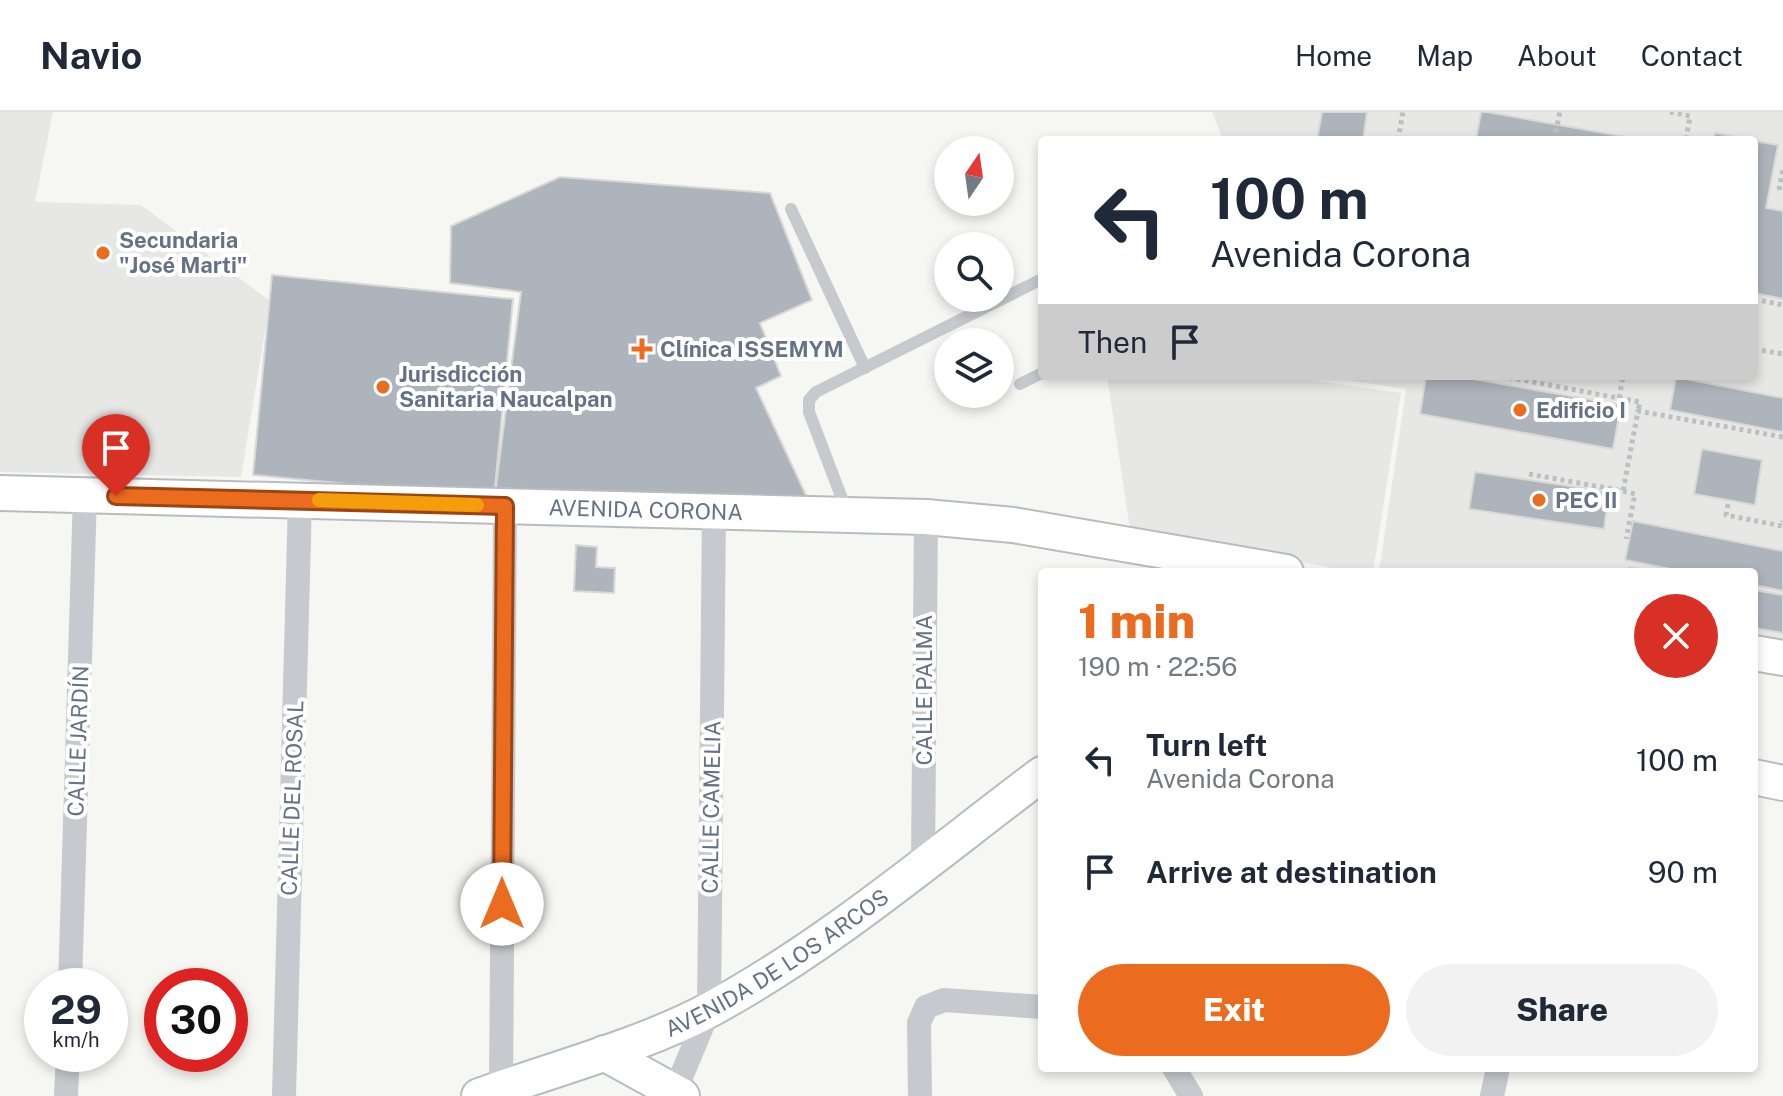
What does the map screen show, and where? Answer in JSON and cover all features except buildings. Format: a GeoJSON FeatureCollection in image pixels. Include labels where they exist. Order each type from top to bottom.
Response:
{"type":"FeatureCollection","features":[{"type":"Feature","properties":{"kind":"main road","name":"AVENIDA CORONA"},"geometry":{"type":"LineString","coordinates":[[0,493],[926,517],[1013,525],[1263,568]]}},
{"type":"Feature","properties":{"kind":"main road"},"geometry":{"type":"LineString","coordinates":[[1758,654],[1783,658]]}},
{"type":"Feature","properties":{"kind":"main road","name":"AVENIDA DE LOS ARCOS"},"geometry":{"type":"LineString","coordinates":[[493,1093],[604,1053],[709,1010],[844,926],[1038,777]]}},
{"type":"Feature","properties":{"kind":"main road"},"geometry":{"type":"LineString","coordinates":[[1758,778],[1783,783]]}},
{"type":"Feature","properties":{"kind":"main road"},"geometry":{"type":"LineString","coordinates":[[604,1053],[676,1095]]}},
{"type":"Feature","properties":{"kind":"street","name":"CALLE JARDÍN"},"geometry":{"type":"LineString","coordinates":[[71,968],[85,495]]}},
{"type":"Feature","properties":{"kind":"street","name":"CALLE DEL ROSAL"},"geometry":{"type":"LineString","coordinates":[[284,1096],[300,500]]}},
{"type":"Feature","properties":{"kind":"street"},"geometry":{"type":"LineString","coordinates":[[493,1093],[505,506]]}},
{"type":"Feature","properties":{"kind":"street","name":"CALLE CAMELIA"},"geometry":{"type":"LineString","coordinates":[[676,1095],[709,1010],[714,511]]}},
{"type":"Feature","properties":{"kind":"street","name":"CALLE PALMA"},"geometry":{"type":"LineString","coordinates":[[923,864],[926,517]]}},
{"type":"Feature","properties":{"kind":"street"},"geometry":{"type":"LineString","coordinates":[[920,1096],[919,1023],[926,1007],[944,1000],[1038,1007]]}},
{"type":"Feature","properties":{"kind":"street"},"geometry":{"type":"LineString","coordinates":[[66,1096],[67,1072]]}},
{"type":"Feature","properties":{"kind":"street"},"geometry":{"type":"LineString","coordinates":[[1176,1072],[1191,1096]]}},
{"type":"Feature","properties":{"kind":"street"},"geometry":{"type":"LineString","coordinates":[[1492,1096],[1497,1072]]}},
{"type":"Feature","properties":{"kind":"lane"},"geometry":{"type":"LineString","coordinates":[[791,209],[865,368]]}},
{"type":"Feature","properties":{"kind":"lane"},"geometry":{"type":"LineString","coordinates":[[849,515],[809,412],[809,400],[816,392],[1038,281]]}},
{"type":"Feature","properties":{"kind":"lane"},"geometry":{"type":"LineString","coordinates":[[1020,384],[1038,375]]}},
{"type":"Feature","properties":{"kind":"path"},"geometry":{"type":"LineString","coordinates":[[1399,136],[1403,112]]}},
{"type":"Feature","properties":{"kind":"path"},"geometry":{"type":"LineString","coordinates":[[1555,136],[1560,112]]}},
{"type":"Feature","properties":{"kind":"path"},"geometry":{"type":"LineString","coordinates":[[1670,112],[1690,114],[1687,136]]}},
{"type":"Feature","properties":{"kind":"path"},"geometry":{"type":"LineString","coordinates":[[1779,190],[1783,169]]}},
{"type":"Feature","properties":{"kind":"path"},"geometry":{"type":"LineString","coordinates":[[1758,300],[1783,305]]}},
{"type":"Feature","properties":{"kind":"path"},"geometry":{"type":"LineString","coordinates":[[1758,350],[1783,354]]}},
{"type":"Feature","properties":{"kind":"path"},"geometry":{"type":"LineString","coordinates":[[1537,380],[1640,402],[1623,491]]}},
{"type":"Feature","properties":{"kind":"path"},"geometry":{"type":"LineString","coordinates":[[1619,398],[1622,380]]}},
{"type":"Feature","properties":{"kind":"path"},"geometry":{"type":"LineString","coordinates":[[1638,411],[1783,437]]}},
{"type":"Feature","properties":{"kind":"path"},"geometry":{"type":"LineString","coordinates":[[1529,474],[1635,494],[1626,539]]}},
{"type":"Feature","properties":{"kind":"path"},"geometry":{"type":"LineString","coordinates":[[1728,504],[1726,515],[1782,526],[1783,521]]}},
{"type":"Feature","properties":{"kind":"shaded area","name":"Secundaria \"José Marti\""},"geometry":{"type":"Polygon","coordinates":[[[0,112],[53,112],[35,202],[141,205],[270,301],[241,477],[0,472],[0,112]]]}},
{"type":"Feature","properties":{"kind":"shaded area"},"geometry":{"type":"Polygon","coordinates":[[[1212,112],[1783,112],[1783,653],[1758,648],[1758,568],[1380,568],[1406,389],[1346,380],[1758,380],[1758,136],[1221,136],[1212,112]]]}},
{"type":"Feature","properties":{"kind":"shaded area"},"geometry":{"type":"Polygon","coordinates":[[[1108,380],[1309,380],[1401,393],[1374,568],[1333,568],[1130,529],[1108,380]]]}},
{"type":"Feature","properties":{"kind":"slow traffic"},"geometry":{"type":"LineString","coordinates":[[319,500],[477,505]]}},
{"type":"Feature","properties":{"kind":"place","name":"Secundaria \"José Marti\""},"geometry":{"type":"Point","coordinates":[103,253]}},
{"type":"Feature","properties":{"kind":"place","name":"Clínica ISSEMYM"},"geometry":{"type":"Point","coordinates":[642,349]}},
{"type":"Feature","properties":{"kind":"place","name":"Jurisdicción Sanitaria Naucalpan"},"geometry":{"type":"Point","coordinates":[383,387]}},
{"type":"Feature","properties":{"kind":"place","name":"Edificio I"},"geometry":{"type":"Point","coordinates":[1520,410]}},
{"type":"Feature","properties":{"kind":"place","name":"PEC II"},"geometry":{"type":"Point","coordinates":[1539,500]}},
{"type":"Feature","properties":{"kind":"route"},"geometry":{"type":"LineString","coordinates":[[116,496],[505,506],[502,904]]}}]}
